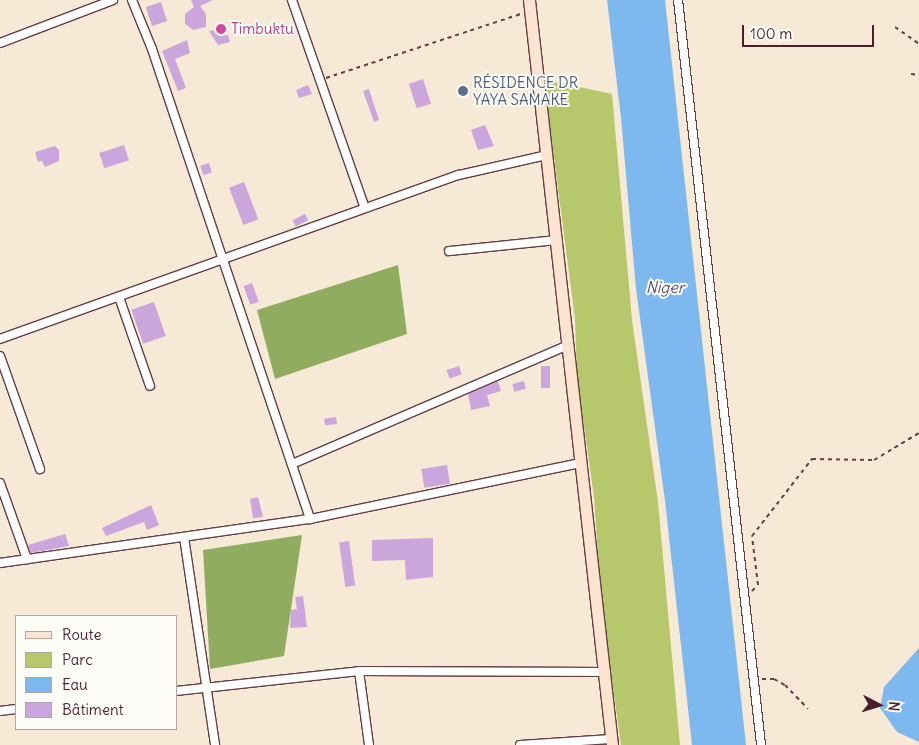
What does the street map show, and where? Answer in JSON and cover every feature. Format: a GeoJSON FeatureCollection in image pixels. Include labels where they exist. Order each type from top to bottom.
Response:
{"type":"FeatureCollection","features":[{"type":"Feature","properties":{"kind":"main road"},"geometry":{"type":"LineString","coordinates":[[530,5],[580,462],[606,672],[612,742]]}},
{"type":"Feature","properties":{"kind":"street"},"geometry":{"type":"LineString","coordinates":[[132,0],[152,49],[310,519]]}},
{"type":"Feature","properties":{"kind":"street"},"geometry":{"type":"LineString","coordinates":[[292,0],[365,208]]}},
{"type":"Feature","properties":{"kind":"street"},"geometry":{"type":"LineString","coordinates":[[678,0],[745,598],[752,679],[761,745]]}},
{"type":"Feature","properties":{"kind":"street"},"geometry":{"type":"LineString","coordinates":[[0,43],[108,1]]}},
{"type":"Feature","properties":{"kind":"street"},"geometry":{"type":"LineString","coordinates":[[0,339],[459,174],[547,155]]}},
{"type":"Feature","properties":{"kind":"street"},"geometry":{"type":"LineString","coordinates":[[450,251],[557,240]]}},
{"type":"Feature","properties":{"kind":"street"},"geometry":{"type":"LineString","coordinates":[[119,297],[150,386]]}},
{"type":"Feature","properties":{"kind":"street"},"geometry":{"type":"LineString","coordinates":[[292,464],[568,345]]}},
{"type":"Feature","properties":{"kind":"street"},"geometry":{"type":"LineString","coordinates":[[0,356],[40,469]]}},
{"type":"Feature","properties":{"kind":"street"},"geometry":{"type":"LineString","coordinates":[[0,563],[310,519],[580,462]]}},
{"type":"Feature","properties":{"kind":"street"},"geometry":{"type":"LineString","coordinates":[[0,483],[27,559]]}},
{"type":"Feature","properties":{"kind":"street"},"geometry":{"type":"LineString","coordinates":[[184,537],[215,745]]}},
{"type":"Feature","properties":{"kind":"street"},"geometry":{"type":"LineString","coordinates":[[359,670],[369,745]]}},
{"type":"Feature","properties":{"kind":"street"},"geometry":{"type":"LineString","coordinates":[[178,691],[359,670],[606,672]]}},
{"type":"Feature","properties":{"kind":"street"},"geometry":{"type":"LineString","coordinates":[[0,711],[15,709]]}},
{"type":"Feature","properties":{"kind":"street"},"geometry":{"type":"LineString","coordinates":[[520,745],[612,742]]}},
{"type":"Feature","properties":{"kind":"path"},"geometry":{"type":"LineString","coordinates":[[320,81],[530,5]]}},
{"type":"Feature","properties":{"kind":"path"},"geometry":{"type":"LineString","coordinates":[[895,27],[919,44]]}},
{"type":"Feature","properties":{"kind":"path"},"geometry":{"type":"LineString","coordinates":[[911,74],[919,75]]}},
{"type":"Feature","properties":{"kind":"path"},"geometry":{"type":"LineString","coordinates":[[745,598],[758,585],[752,536],[812,459],[874,460],[919,433]]}},
{"type":"Feature","properties":{"kind":"path"},"geometry":{"type":"LineString","coordinates":[[752,679],[774,680],[785,685],[808,709]]}},
{"type":"Feature","properties":{"kind":"green space"},"geometry":{"type":"Polygon","coordinates":[[[547,80],[612,94],[632,320],[658,502],[680,745],[621,745],[601,600],[594,497],[577,376],[575,319],[546,96],[547,80]]]}},
{"type":"Feature","properties":{"kind":"green space"},"geometry":{"type":"Polygon","coordinates":[[[398,265],[407,334],[275,379],[257,310],[398,265]]]}},
{"type":"Feature","properties":{"kind":"green space"},"geometry":{"type":"Polygon","coordinates":[[[302,535],[284,656],[210,669],[203,550],[302,535]]]}},
{"type":"Feature","properties":{"kind":"water","name":"Niger"},"geometry":{"type":"Polygon","coordinates":[[[607,0],[665,0],[746,745],[692,745],[665,501],[636,289],[621,118],[607,0]]]}},
{"type":"Feature","properties":{"kind":"water"},"geometry":{"type":"Polygon","coordinates":[[[919,648],[919,742],[897,732],[880,708],[884,687],[919,648]]]}},
{"type":"Feature","properties":{"kind":"building"},"geometry":{"type":"Polygon","coordinates":[[[191,0],[213,0],[200,6],[206,14],[206,27],[193,30],[185,24],[185,14],[194,7],[191,0]]]}},
{"type":"Feature","properties":{"kind":"building"},"geometry":{"type":"Polygon","coordinates":[[[161,2],[167,21],[152,26],[146,7],[161,2]]]}},
{"type":"Feature","properties":{"kind":"building"},"geometry":{"type":"Polygon","coordinates":[[[216,30],[219,36],[228,35],[230,42],[218,45],[209,31],[216,30]]]}},
{"type":"Feature","properties":{"kind":"building"},"geometry":{"type":"Polygon","coordinates":[[[187,40],[190,53],[175,59],[186,88],[178,91],[162,51],[187,40]]]}},
{"type":"Feature","properties":{"kind":"building"},"geometry":{"type":"Polygon","coordinates":[[[423,79],[431,104],[417,108],[409,84],[423,79]]]}},
{"type":"Feature","properties":{"kind":"building"},"geometry":{"type":"Polygon","coordinates":[[[308,85],[312,94],[299,98],[296,90],[308,85]]]}},
{"type":"Feature","properties":{"kind":"building"},"geometry":{"type":"Polygon","coordinates":[[[369,89],[379,120],[374,122],[363,91],[369,89]]]}},
{"type":"Feature","properties":{"kind":"building"},"geometry":{"type":"Polygon","coordinates":[[[485,125],[494,146],[478,150],[471,130],[485,125]]]}},
{"type":"Feature","properties":{"kind":"building"},"geometry":{"type":"Polygon","coordinates":[[[124,145],[129,160],[104,168],[99,153],[124,145]]]}},
{"type":"Feature","properties":{"kind":"building"},"geometry":{"type":"Polygon","coordinates":[[[55,146],[59,150],[59,161],[45,167],[42,161],[38,162],[35,152],[55,146]]]}},
{"type":"Feature","properties":{"kind":"building"},"geometry":{"type":"Polygon","coordinates":[[[209,163],[212,173],[203,175],[200,166],[209,163]]]}},
{"type":"Feature","properties":{"kind":"building"},"geometry":{"type":"Polygon","coordinates":[[[244,182],[258,219],[243,225],[229,188],[244,182]]]}},
{"type":"Feature","properties":{"kind":"building"},"geometry":{"type":"Polygon","coordinates":[[[305,214],[308,220],[296,227],[293,220],[305,214]]]}},
{"type":"Feature","properties":{"kind":"building"},"geometry":{"type":"Polygon","coordinates":[[[252,283],[259,302],[250,305],[244,286],[252,283]]]}},
{"type":"Feature","properties":{"kind":"building"},"geometry":{"type":"Polygon","coordinates":[[[154,302],[166,336],[143,344],[131,310],[154,302]]]}},
{"type":"Feature","properties":{"kind":"building"},"geometry":{"type":"Polygon","coordinates":[[[459,366],[462,375],[449,379],[447,370],[459,366]]]}},
{"type":"Feature","properties":{"kind":"building"},"geometry":{"type":"Polygon","coordinates":[[[541,366],[550,366],[550,388],[541,388],[541,366]]]}},
{"type":"Feature","properties":{"kind":"building"},"geometry":{"type":"Polygon","coordinates":[[[498,381],[501,391],[487,395],[490,406],[471,410],[468,394],[498,381]]]}},
{"type":"Feature","properties":{"kind":"building"},"geometry":{"type":"Polygon","coordinates":[[[524,381],[526,389],[514,392],[512,384],[524,381]]]}},
{"type":"Feature","properties":{"kind":"building"},"geometry":{"type":"Polygon","coordinates":[[[336,417],[337,424],[325,426],[324,419],[336,417]]]}},
{"type":"Feature","properties":{"kind":"building"},"geometry":{"type":"Polygon","coordinates":[[[447,465],[450,484],[424,488],[421,469],[447,465]]]}},
{"type":"Feature","properties":{"kind":"building"},"geometry":{"type":"Polygon","coordinates":[[[258,497],[263,517],[253,518],[250,499],[258,497]]]}},
{"type":"Feature","properties":{"kind":"building"},"geometry":{"type":"Polygon","coordinates":[[[151,505],[159,525],[147,530],[144,522],[106,536],[102,528],[151,505]]]}},
{"type":"Feature","properties":{"kind":"building"},"geometry":{"type":"Polygon","coordinates":[[[65,534],[69,546],[31,553],[28,545],[65,534]]]}},
{"type":"Feature","properties":{"kind":"building"},"geometry":{"type":"Polygon","coordinates":[[[433,538],[433,577],[406,580],[405,560],[372,561],[372,540],[433,538]]]}},
{"type":"Feature","properties":{"kind":"building"},"geometry":{"type":"Polygon","coordinates":[[[349,541],[355,586],[345,587],[339,542],[349,541]]]}},
{"type":"Feature","properties":{"kind":"building"},"geometry":{"type":"Polygon","coordinates":[[[303,596],[307,627],[290,628],[291,610],[297,609],[295,597],[303,596]]]}},
{"type":"Feature","properties":{"kind":"place","name":"Timbuktu"},"geometry":{"type":"Point","coordinates":[221,29]}},
{"type":"Feature","properties":{"kind":"place","name":"RÉSIDENCE DR YAYA SAMAKE"},"geometry":{"type":"Point","coordinates":[463,91]}}]}
